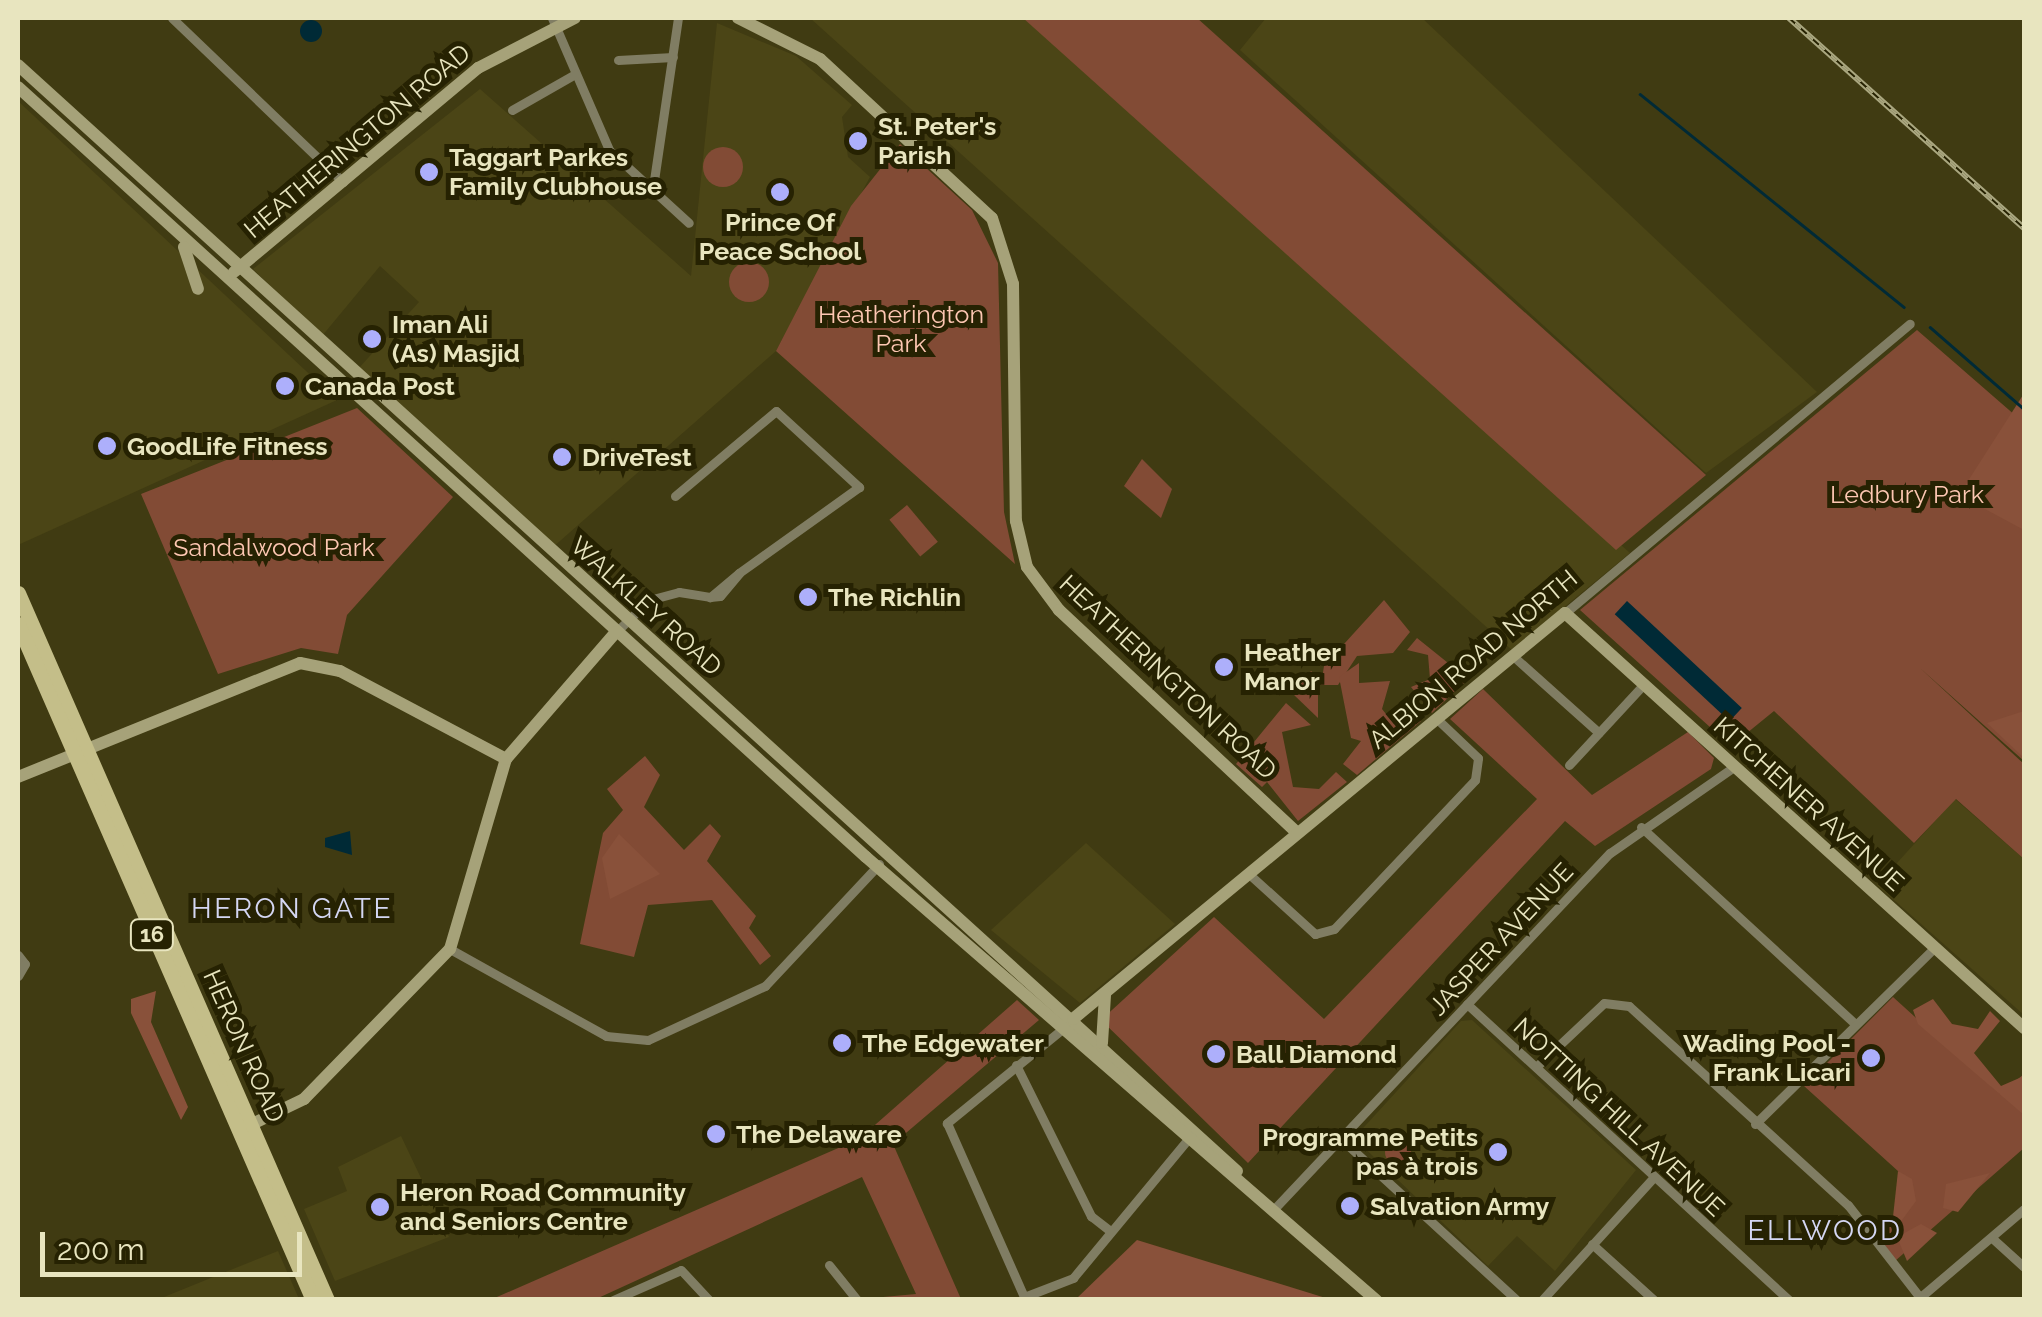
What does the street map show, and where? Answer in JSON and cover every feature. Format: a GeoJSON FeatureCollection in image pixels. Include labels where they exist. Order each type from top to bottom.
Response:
{"type":"FeatureCollection","features":[{"type":"Feature","properties":{"kind":"main road","name":"HERON ROAD"},"geometry":{"type":"LineString","coordinates":[[18,593],[152,915],[245,1127],[327,1300]]}},
{"type":"Feature","properties":{"kind":"main road","name":"HERON ROAD"},"geometry":{"type":"LineString","coordinates":[[18,624],[82,753]]}},
{"type":"Feature","properties":{"kind":"main road","name":"HERON ROAD"},"geometry":{"type":"LineString","coordinates":[[245,1127],[313,1300]]}},
{"type":"Feature","properties":{"kind":"street"},"geometry":{"type":"LineString","coordinates":[[172,18],[343,182]]}},
{"type":"Feature","properties":{"kind":"street","name":"HEATHERINGTON ROAD"},"geometry":{"type":"LineString","coordinates":[[226,279],[478,68],[553,21],[575,18]]}},
{"type":"Feature","properties":{"kind":"street"},"geometry":{"type":"LineString","coordinates":[[653,187],[678,18]]}},
{"type":"Feature","properties":{"kind":"street","name":"HEATHERINGTON ROAD"},"geometry":{"type":"LineString","coordinates":[[738,18],[759,21],[843,78],[992,218],[1013,284],[1016,521],[1027,568],[1058,610],[1297,833]]}},
{"type":"Feature","properties":{"kind":"street"},"geometry":{"type":"LineString","coordinates":[[553,21],[609,150],[689,223]]}},
{"type":"Feature","properties":{"kind":"street"},"geometry":{"type":"LineString","coordinates":[[618,60],[673,57]]}},
{"type":"Feature","properties":{"kind":"street","name":"WALKLEY ROAD"},"geometry":{"type":"LineString","coordinates":[[18,65],[627,620],[881,860]]}},
{"type":"Feature","properties":{"kind":"street"},"geometry":{"type":"LineString","coordinates":[[512,110],[574,74]]}},
{"type":"Feature","properties":{"kind":"street","name":"WALKLEY ROAD"},"geometry":{"type":"LineString","coordinates":[[18,87],[616,632],[1068,1024],[1188,1139],[1244,1180]]}},
{"type":"Feature","properties":{"kind":"street"},"geometry":{"type":"LineString","coordinates":[[171,229],[196,266],[198,289]]}},
{"type":"Feature","properties":{"kind":"street","name":"ALBION ROAD NORTH"},"geometry":{"type":"LineString","coordinates":[[1068,1024],[1910,324]]}},
{"type":"Feature","properties":{"kind":"street"},"geometry":{"type":"LineString","coordinates":[[245,1127],[304,1098],[450,949],[506,759],[627,620],[668,593],[710,597],[858,487],[776,411],[675,496]]}},
{"type":"Feature","properties":{"kind":"street","name":"KITCHENER AVENUE"},"geometry":{"type":"LineString","coordinates":[[1565,613],[2024,1028]]}},
{"type":"Feature","properties":{"kind":"street"},"geometry":{"type":"LineString","coordinates":[[1513,656],[1599,733]]}},
{"type":"Feature","properties":{"kind":"street"},"geometry":{"type":"LineString","coordinates":[[18,776],[300,664],[340,671],[506,759]]}},
{"type":"Feature","properties":{"kind":"street"},"geometry":{"type":"LineString","coordinates":[[1569,765],[1643,685]]}},
{"type":"Feature","properties":{"kind":"street"},"geometry":{"type":"LineString","coordinates":[[1250,875],[1315,934],[1334,929],[1475,780],[1478,758],[1437,720]]}},
{"type":"Feature","properties":{"kind":"street","name":"JASPER AVENUE"},"geometry":{"type":"LineString","coordinates":[[1275,1208],[1641,827],[1736,766]]}},
{"type":"Feature","properties":{"kind":"street"},"geometry":{"type":"LineString","coordinates":[[1641,827],[1855,1024]]}},
{"type":"Feature","properties":{"kind":"street"},"geometry":{"type":"LineString","coordinates":[[450,949],[606,1036],[648,1040],[765,986],[881,860]]}},
{"type":"Feature","properties":{"kind":"street"},"geometry":{"type":"LineString","coordinates":[[1755,1124],[1935,947]]}},
{"type":"Feature","properties":{"kind":"street"},"geometry":{"type":"LineString","coordinates":[[18,954],[24,964],[18,976]]}},
{"type":"Feature","properties":{"kind":"street"},"geometry":{"type":"LineString","coordinates":[[1102,1044],[1096,1023],[1106,993]]}},
{"type":"Feature","properties":{"kind":"street"},"geometry":{"type":"LineString","coordinates":[[1536,1067],[1594,1010],[1620,1002],[1848,1205],[1919,1299],[2024,1210]]}},
{"type":"Feature","properties":{"kind":"street","name":"NOTTING HILL AVENUE"},"geometry":{"type":"LineString","coordinates":[[1467,1004],[1788,1300]]}},
{"type":"Feature","properties":{"kind":"street"},"geometry":{"type":"LineString","coordinates":[[1068,1024],[952,1112],[946,1132],[1016,1290],[1030,1299],[1060,1288],[1188,1139]]}},
{"type":"Feature","properties":{"kind":"street","name":"WALKLEY ROAD"},"geometry":{"type":"LineString","coordinates":[[1068,1024],[1102,1044],[1376,1300]]}},
{"type":"Feature","properties":{"kind":"street"},"geometry":{"type":"LineString","coordinates":[[1016,1066],[1092,1216],[1109,1230]]}},
{"type":"Feature","properties":{"kind":"street"},"geometry":{"type":"LineString","coordinates":[[1341,1139],[1516,1300]]}},
{"type":"Feature","properties":{"kind":"street"},"geometry":{"type":"LineString","coordinates":[[1542,1300],[1654,1177]]}},
{"type":"Feature","properties":{"kind":"street"},"geometry":{"type":"LineString","coordinates":[[1992,1238],[2024,1268]]}},
{"type":"Feature","properties":{"kind":"street"},"geometry":{"type":"LineString","coordinates":[[1592,1244],[1654,1300]]}},
{"type":"Feature","properties":{"kind":"street"},"geometry":{"type":"LineString","coordinates":[[829,1265],[857,1300]]}},
{"type":"Feature","properties":{"kind":"street"},"geometry":{"type":"LineString","coordinates":[[613,1300],[682,1270],[709,1300]]}},
{"type":"Feature","properties":{"kind":"shaded area"},"geometry":{"type":"Polygon","coordinates":[[[810,18],[1029,18],[1630,553],[1512,650],[810,18]]]}},
{"type":"Feature","properties":{"kind":"shaded area"},"geometry":{"type":"Polygon","coordinates":[[[1266,18],[1422,18],[1817,392],[1706,473],[1240,50],[1266,18]]]}},
{"type":"Feature","properties":{"kind":"shaded area"},"geometry":{"type":"Polygon","coordinates":[[[717,23],[796,56],[852,105],[842,117],[848,157],[870,177],[776,351],[552,548],[358,369],[419,302],[380,266],[322,336],[253,269],[480,89],[691,276],[717,23]]]}},
{"type":"Feature","properties":{"kind":"shaded area"},"geometry":{"type":"Polygon","coordinates":[[[18,101],[337,400],[18,545],[18,101]]]}},
{"type":"Feature","properties":{"kind":"shaded area"},"geometry":{"type":"Polygon","coordinates":[[[2024,396],[2024,530],[1959,495],[2024,396]]]}},
{"type":"Feature","properties":{"kind":"shaded area"},"geometry":{"type":"Polygon","coordinates":[[[2024,711],[2024,758],[1987,723],[2024,711]]]}},
{"type":"Feature","properties":{"kind":"shaded area"},"geometry":{"type":"Polygon","coordinates":[[[1955,799],[2024,859],[2024,1015],[1877,885],[1955,799]]]}},
{"type":"Feature","properties":{"kind":"shaded area"},"geometry":{"type":"Polygon","coordinates":[[[619,834],[660,874],[610,899],[602,858],[619,834]]]}},
{"type":"Feature","properties":{"kind":"shaded area"},"geometry":{"type":"Polygon","coordinates":[[[1086,843],[1175,924],[1080,1003],[991,930],[1086,843]]]}},
{"type":"Feature","properties":{"kind":"shaded area"},"geometry":{"type":"Polygon","coordinates":[[[156,991],[151,1022],[188,1107],[181,1120],[131,1013],[131,999],[156,991]]]}},
{"type":"Feature","properties":{"kind":"shaded area"},"geometry":{"type":"Polygon","coordinates":[[[1933,999],[1952,1024],[1978,1029],[1990,1011],[2000,1021],[1974,1053],[2001,1086],[2024,1076],[2024,1115],[1918,1024],[1913,1010],[1933,999]]]}},
{"type":"Feature","properties":{"kind":"shaded area"},"geometry":{"type":"Polygon","coordinates":[[[1472,1020],[1636,1170],[1555,1271],[1517,1236],[1488,1266],[1354,1138],[1461,1021],[1472,1020]]]}},
{"type":"Feature","properties":{"kind":"shaded area"},"geometry":{"type":"Polygon","coordinates":[[[401,1136],[449,1237],[335,1281],[304,1209],[347,1191],[338,1167],[401,1136]]]}},
{"type":"Feature","properties":{"kind":"shaded area"},"geometry":{"type":"Polygon","coordinates":[[[1898,1171],[1912,1179],[1916,1201],[1891,1235],[1898,1171]]]}},
{"type":"Feature","properties":{"kind":"shaded area"},"geometry":{"type":"Polygon","coordinates":[[[1990,1173],[1958,1212],[1943,1208],[1946,1184],[1990,1173]]]}},
{"type":"Feature","properties":{"kind":"shaded area"},"geometry":{"type":"Polygon","coordinates":[[[1921,1224],[1937,1233],[1907,1261],[1897,1237],[1921,1224]]]}},
{"type":"Feature","properties":{"kind":"shaded area"},"geometry":{"type":"Polygon","coordinates":[[[1137,1240],[1329,1299],[1076,1299],[1137,1240]]]}},
{"type":"Feature","properties":{"kind":"shaded area"},"geometry":{"type":"Polygon","coordinates":[[[278,1251],[299,1299],[159,1299],[228,1271],[278,1251]]]}},
{"type":"Feature","properties":{"kind":"green space"},"geometry":{"type":"Polygon","coordinates":[[[1023,18],[1197,18],[1706,475],[1616,550],[1023,18]]]}},
{"type":"Feature","properties":{"kind":"green space","name":"Heatherington Park"},"geometry":{"type":"Polygon","coordinates":[[[900,144],[972,210],[998,263],[1004,512],[1015,564],[776,351],[851,206],[900,144]]]}},
{"type":"Feature","properties":{"kind":"green space"},"geometry":{"type":"Polygon","coordinates":[[[723,147],[737,153],[743,167],[737,181],[723,187],[709,181],[703,167],[709,153],[723,147]]]}},
{"type":"Feature","properties":{"kind":"green space"},"geometry":{"type":"Polygon","coordinates":[[[749,262],[763,268],[769,282],[763,296],[749,302],[735,296],[729,282],[735,268],[749,262]]]}},
{"type":"Feature","properties":{"kind":"green space","name":"Ledbury Park"},"geometry":{"type":"Polygon","coordinates":[[[1917,330],[2024,423],[2024,761],[1920,668],[2024,764],[2024,859],[1956,799],[1914,843],[1774,711],[1731,746],[1580,610],[1917,330]]]}},
{"type":"Feature","properties":{"kind":"green space","name":"Sandalwood Park"},"geometry":{"type":"Polygon","coordinates":[[[357,408],[453,497],[347,615],[338,654],[301,648],[218,674],[141,494],[357,408]]]}},
{"type":"Feature","properties":{"kind":"green space"},"geometry":{"type":"Polygon","coordinates":[[[1142,459],[1172,489],[1161,518],[1124,486],[1142,459]]]}},
{"type":"Feature","properties":{"kind":"green space"},"geometry":{"type":"Polygon","coordinates":[[[907,505],[938,542],[920,557],[889,520],[907,505]]]}},
{"type":"Feature","properties":{"kind":"green space"},"geometry":{"type":"Polygon","coordinates":[[[1384,600],[1410,632],[1393,653],[1357,656],[1338,685],[1321,685],[1324,666],[1384,600]]]}},
{"type":"Feature","properties":{"kind":"green space"},"geometry":{"type":"Polygon","coordinates":[[[1417,638],[1468,679],[1432,713],[1411,687],[1430,679],[1428,655],[1407,650],[1417,638]]]}},
{"type":"Feature","properties":{"kind":"green space"},"geometry":{"type":"Polygon","coordinates":[[[1359,663],[1359,683],[1390,681],[1382,709],[1394,724],[1411,713],[1421,721],[1357,775],[1343,764],[1361,741],[1351,738],[1339,677],[1359,663]]]}},
{"type":"Feature","properties":{"kind":"green space"},"geometry":{"type":"Polygon","coordinates":[[[1311,671],[1318,676],[1318,718],[1293,694],[1311,671]]]}},
{"type":"Feature","properties":{"kind":"green space"},"geometry":{"type":"Polygon","coordinates":[[[1483,689],[1592,795],[1688,732],[1714,758],[1711,769],[1595,846],[1565,821],[1248,1163],[1101,1020],[1214,917],[1324,1019],[1537,799],[1450,719],[1483,689]]]}},
{"type":"Feature","properties":{"kind":"green space"},"geometry":{"type":"Polygon","coordinates":[[[1286,703],[1311,725],[1282,732],[1293,787],[1319,789],[1336,772],[1347,782],[1298,821],[1267,782],[1262,787],[1236,764],[1286,703]]]}},
{"type":"Feature","properties":{"kind":"green space"},"geometry":{"type":"Polygon","coordinates":[[[645,756],[660,775],[644,807],[684,850],[710,824],[721,836],[707,861],[756,916],[749,928],[771,956],[760,965],[712,900],[648,905],[634,957],[580,944],[603,833],[623,810],[607,789],[645,756]]]}},
{"type":"Feature","properties":{"kind":"green space"},"geometry":{"type":"Polygon","coordinates":[[[1893,997],[2000,1094],[2024,1074],[2024,1148],[1895,1261],[1875,1230],[1897,1215],[1909,1181],[1804,1086],[1893,997]]]}},
{"type":"Feature","properties":{"kind":"green space"},"geometry":{"type":"Polygon","coordinates":[[[1017,1000],[1039,1020],[893,1144],[961,1299],[861,1299],[916,1294],[862,1177],[596,1299],[490,1300],[859,1139],[1017,1000]]]}},
{"type":"Feature","properties":{"kind":"green space"},"geometry":{"type":"Polygon","coordinates":[[[1398,1139],[1407,1143],[1411,1152],[1407,1161],[1398,1165],[1389,1161],[1385,1152],[1389,1143],[1398,1139]]]}},
{"type":"Feature","properties":{"kind":"water"},"geometry":{"type":"Polygon","coordinates":[[[311,20],[319,23],[319,39],[311,42],[303,39],[300,31],[303,23],[311,20]]]}},
{"type":"Feature","properties":{"kind":"water"},"geometry":{"type":"Polygon","coordinates":[[[1627,601],[1742,708],[1730,721],[1615,614],[1627,601]]]}},
{"type":"Feature","properties":{"kind":"water"},"geometry":{"type":"Polygon","coordinates":[[[350,831],[352,855],[325,847],[325,838],[350,831]]]}},
{"type":"Feature","properties":{"kind":"waterway"},"geometry":{"type":"LineString","coordinates":[[1640,94],[1904,307]]}},
{"type":"Feature","properties":{"kind":"waterway"},"geometry":{"type":"LineString","coordinates":[[1930,327],[2024,409]]}},
{"type":"Feature","properties":{"kind":"railway"},"geometry":{"type":"LineString","coordinates":[[1789,18],[2024,228]]}},
{"type":"Feature","properties":{"kind":"place","name":"St. Peter's Parish"},"geometry":{"type":"Point","coordinates":[858,141]}},
{"type":"Feature","properties":{"kind":"place","name":"Taggart Parkes Family Clubhouse"},"geometry":{"type":"Point","coordinates":[429,172]}},
{"type":"Feature","properties":{"kind":"place","name":"Prince Of Peace School"},"geometry":{"type":"Point","coordinates":[780,192]}},
{"type":"Feature","properties":{"kind":"place","name":"Iman Ali (As) Masjid"},"geometry":{"type":"Point","coordinates":[372,339]}},
{"type":"Feature","properties":{"kind":"place","name":"Canada Post"},"geometry":{"type":"Point","coordinates":[285,386]}},
{"type":"Feature","properties":{"kind":"place","name":"GoodLife Fitness"},"geometry":{"type":"Point","coordinates":[107,446]}},
{"type":"Feature","properties":{"kind":"place","name":"DriveTest"},"geometry":{"type":"Point","coordinates":[562,457]}},
{"type":"Feature","properties":{"kind":"place","name":"The Richlin"},"geometry":{"type":"Point","coordinates":[808,597]}},
{"type":"Feature","properties":{"kind":"place","name":"Heather Manor"},"geometry":{"type":"Point","coordinates":[1224,667]}},
{"type":"Feature","properties":{"kind":"place","name":"The Edgewater"},"geometry":{"type":"Point","coordinates":[842,1043]}},
{"type":"Feature","properties":{"kind":"place","name":"Ball Diamond"},"geometry":{"type":"Point","coordinates":[1216,1054]}},
{"type":"Feature","properties":{"kind":"place","name":"Wading Pool - Frank Licari"},"geometry":{"type":"Point","coordinates":[1871,1058]}},
{"type":"Feature","properties":{"kind":"place","name":"The Delaware"},"geometry":{"type":"Point","coordinates":[716,1134]}},
{"type":"Feature","properties":{"kind":"place","name":"Programme Petits pas à trois"},"geometry":{"type":"Point","coordinates":[1498,1152]}},
{"type":"Feature","properties":{"kind":"place","name":"Salvation Army"},"geometry":{"type":"Point","coordinates":[1350,1206]}},
{"type":"Feature","properties":{"kind":"place","name":"Heron Road Community and Seniors Centre"},"geometry":{"type":"Point","coordinates":[380,1207]}},
{"type":"Feature","properties":{"kind":"district","name":"HERON GATE"},"geometry":{"type":"Point","coordinates":[292,909]}},
{"type":"Feature","properties":{"kind":"district","name":"ELLWOOD"},"geometry":{"type":"Point","coordinates":[1825,1231]}}]}
